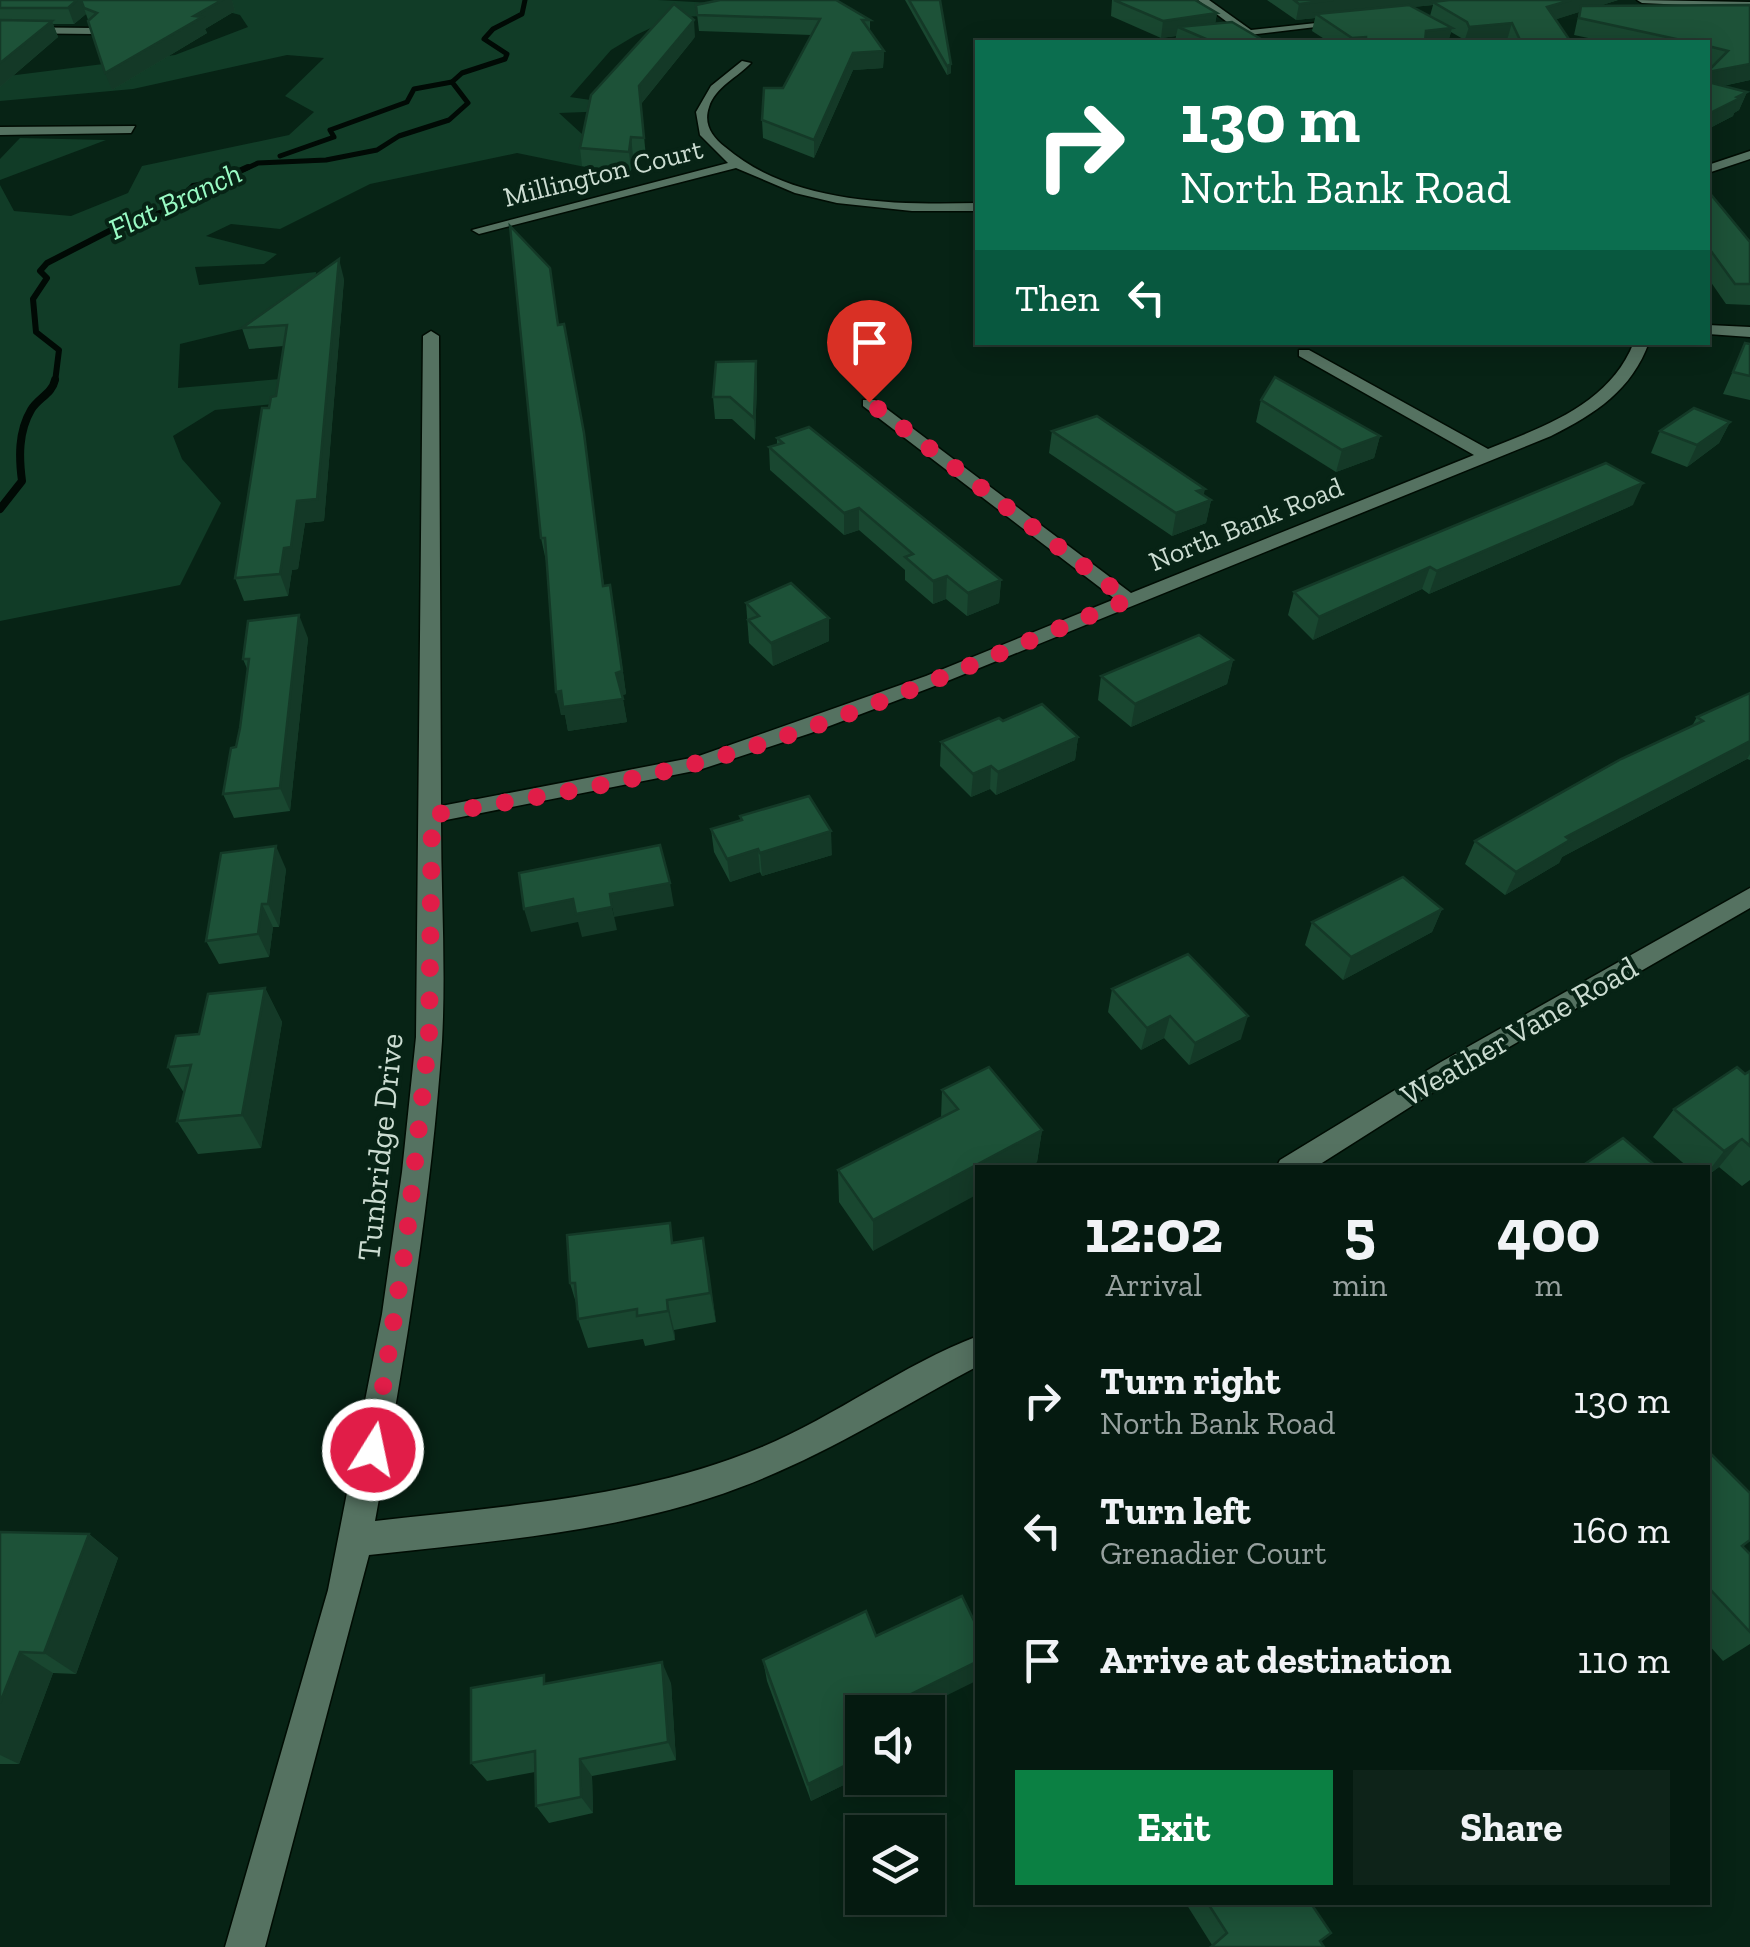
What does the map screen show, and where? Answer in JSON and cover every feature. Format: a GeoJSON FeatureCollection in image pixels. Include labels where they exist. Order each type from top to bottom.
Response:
{"type":"FeatureCollection","features":[{"type":"Feature","properties":{"kind":"street"},"geometry":{"type":"LineString","coordinates":[[1203,0],[1247,32]]}},
{"type":"Feature","properties":{"kind":"street"},"geometry":{"type":"LineString","coordinates":[[1642,0],[1742,4]]}},
{"type":"Feature","properties":{"kind":"street"},"geometry":{"type":"LineString","coordinates":[[1259,20],[1274,30]]}},
{"type":"Feature","properties":{"kind":"street"},"geometry":{"type":"LineString","coordinates":[[1181,40],[1352,22]]}},
{"type":"Feature","properties":{"kind":"street"},"geometry":{"type":"LineString","coordinates":[[0,30],[94,31]]}},
{"type":"Feature","properties":{"kind":"street"},"geometry":{"type":"LineString","coordinates":[[746,63],[712,92],[702,108],[701,120],[708,138],[738,164],[770,180],[840,198],[907,206],[975,207]]}},
{"type":"Feature","properties":{"kind":"street"},"geometry":{"type":"LineString","coordinates":[[0,131],[130,129]]}},
{"type":"Feature","properties":{"kind":"street"},"geometry":{"type":"LineString","coordinates":[[1710,168],[1750,155]]}},
{"type":"Feature","properties":{"kind":"street","name":"Millington Court"},"geometry":{"type":"LineString","coordinates":[[479,230],[738,164]]}},
{"type":"Feature","properties":{"kind":"street"},"geometry":{"type":"LineString","coordinates":[[1710,330],[1750,332]]}},
{"type":"Feature","properties":{"kind":"street","name":"Tunbridge Drive"},"geometry":{"type":"LineString","coordinates":[[245,1947],[356,1540],[396,1314],[416,1172],[429,1036],[431,336]]}},
{"type":"Feature","properties":{"kind":"street","name":"North Bank Road"},"geometry":{"type":"LineString","coordinates":[[432,815],[627,779],[736,751],[933,680],[1546,432],[1604,398],[1629,371],[1641,345]]}},
{"type":"Feature","properties":{"kind":"street"},"geometry":{"type":"LineString","coordinates":[[1304,352],[1488,456]]}},
{"type":"Feature","properties":{"kind":"street"},"geometry":{"type":"LineString","coordinates":[[869,402],[1128,600]]}},
{"type":"Feature","properties":{"kind":"street","name":"Weather Vane Road"},"geometry":{"type":"LineString","coordinates":[[1295,1165],[1450,1069],[1750,897]]}},
{"type":"Feature","properties":{"kind":"street"},"geometry":{"type":"LineString","coordinates":[[356,1540],[562,1515],[703,1484],[856,1417],[975,1352]]}},
{"type":"Feature","properties":{"kind":"green space"},"geometry":{"type":"Polygon","coordinates":[[[184,0],[658,0],[731,4],[738,15],[674,17],[611,50],[570,97],[618,104],[612,111],[559,113],[583,135],[585,167],[517,153],[370,184],[280,229],[231,224],[206,236],[277,254],[264,264],[195,267],[199,285],[316,272],[315,293],[266,323],[180,344],[178,388],[292,378],[283,403],[215,410],[173,436],[182,459],[221,503],[180,585],[0,621],[0,185],[14,211],[71,216],[128,193],[142,166],[289,135],[314,112],[285,96],[324,58],[287,55],[133,89],[0,101],[0,77],[175,55],[248,27],[240,15],[184,0]]]}},
{"type":"Feature","properties":{"kind":"green space"},"geometry":{"type":"Polygon","coordinates":[[[20,138],[106,140],[0,180],[0,159],[20,138]]]}},
{"type":"Feature","properties":{"kind":"building"},"geometry":{"type":"Polygon","coordinates":[[[0,0],[77,0],[68,8],[0,8],[0,0]]]}},
{"type":"Feature","properties":{"kind":"building"},"geometry":{"type":"Polygon","coordinates":[[[81,0],[222,0],[194,16],[202,17],[105,73],[88,21],[97,13],[84,8],[81,0]]]}},
{"type":"Feature","properties":{"kind":"building"},"geometry":{"type":"Polygon","coordinates":[[[720,0],[836,0],[870,20],[862,20],[884,51],[853,53],[814,140],[762,120],[764,88],[783,88],[820,19],[697,15],[696,5],[720,0]]]}},
{"type":"Feature","properties":{"kind":"building"},"geometry":{"type":"Polygon","coordinates":[[[909,0],[940,0],[951,64],[947,66],[909,0]]]}},
{"type":"Feature","properties":{"kind":"building"},"geometry":{"type":"Polygon","coordinates":[[[1114,0],[1195,0],[1217,13],[1163,21],[1114,0]]]}},
{"type":"Feature","properties":{"kind":"building"},"geometry":{"type":"Polygon","coordinates":[[[1294,0],[1333,0],[1299,4],[1294,0]]]}},
{"type":"Feature","properties":{"kind":"building"},"geometry":{"type":"Polygon","coordinates":[[[1571,0],[1547,7],[1570,40],[1520,40],[1512,23],[1469,27],[1433,2],[1571,0]]]}},
{"type":"Feature","properties":{"kind":"building"},"geometry":{"type":"Polygon","coordinates":[[[674,4],[694,20],[639,86],[644,138],[631,137],[629,152],[580,148],[591,95],[674,4]]]}},
{"type":"Feature","properties":{"kind":"building"},"geometry":{"type":"Polygon","coordinates":[[[1409,5],[1452,28],[1426,31],[1425,40],[1366,40],[1352,38],[1316,14],[1409,5]]]}},
{"type":"Feature","properties":{"kind":"building"},"geometry":{"type":"Polygon","coordinates":[[[1750,5],[1750,64],[1710,72],[1728,51],[1710,46],[1710,40],[1681,40],[1579,18],[1581,6],[1750,5]]]}},
{"type":"Feature","properties":{"kind":"building"},"geometry":{"type":"Polygon","coordinates":[[[0,20],[52,21],[0,63],[0,20]]]}},
{"type":"Feature","properties":{"kind":"building"},"geometry":{"type":"Polygon","coordinates":[[[1232,22],[1263,40],[1208,40],[1178,27],[1232,22]]]}},
{"type":"Feature","properties":{"kind":"building"},"geometry":{"type":"Polygon","coordinates":[[[1710,83],[1747,92],[1737,97],[1740,98],[1710,113],[1710,83]]]}},
{"type":"Feature","properties":{"kind":"building"},"geometry":{"type":"Polygon","coordinates":[[[1710,193],[1750,242],[1750,284],[1735,284],[1710,250],[1710,193]]]}},
{"type":"Feature","properties":{"kind":"building"},"geometry":{"type":"Polygon","coordinates":[[[510,226],[550,268],[558,325],[564,324],[584,433],[603,586],[610,585],[622,671],[616,673],[623,699],[563,707],[561,691],[556,692],[545,538],[541,538],[510,226]]]}},
{"type":"Feature","properties":{"kind":"building"},"geometry":{"type":"Polygon","coordinates":[[[339,259],[317,499],[297,501],[291,547],[284,548],[280,574],[235,578],[262,408],[269,408],[271,397],[276,396],[287,325],[242,328],[339,259]]]}},
{"type":"Feature","properties":{"kind":"building"},"geometry":{"type":"Polygon","coordinates":[[[1745,343],[1750,344],[1750,376],[1733,372],[1745,343]]]}},
{"type":"Feature","properties":{"kind":"building"},"geometry":{"type":"Polygon","coordinates":[[[756,361],[754,418],[730,397],[713,397],[716,362],[756,361]]]}},
{"type":"Feature","properties":{"kind":"building"},"geometry":{"type":"Polygon","coordinates":[[[1275,377],[1380,436],[1342,450],[1261,400],[1275,377]]]}},
{"type":"Feature","properties":{"kind":"building"},"geometry":{"type":"Polygon","coordinates":[[[1694,408],[1730,422],[1697,445],[1660,431],[1694,408]]]}},
{"type":"Feature","properties":{"kind":"building"},"geometry":{"type":"Polygon","coordinates":[[[1097,416],[1205,489],[1197,491],[1211,500],[1176,513],[1052,431],[1097,416]]]}},
{"type":"Feature","properties":{"kind":"building"},"geometry":{"type":"Polygon","coordinates":[[[809,427],[1001,580],[968,593],[947,576],[933,581],[905,557],[913,554],[859,508],[844,513],[769,447],[783,443],[777,438],[809,427]]]}},
{"type":"Feature","properties":{"kind":"building"},"geometry":{"type":"Polygon","coordinates":[[[1606,463],[1643,483],[1437,571],[1430,567],[1319,617],[1294,592],[1606,463]]]}},
{"type":"Feature","properties":{"kind":"building"},"geometry":{"type":"Polygon","coordinates":[[[791,583],[829,618],[771,643],[748,620],[759,616],[746,603],[791,583]]]}},
{"type":"Feature","properties":{"kind":"building"},"geometry":{"type":"Polygon","coordinates":[[[299,615],[280,788],[223,794],[231,748],[236,747],[240,728],[249,659],[243,659],[248,621],[299,615]]]}},
{"type":"Feature","properties":{"kind":"building"},"geometry":{"type":"Polygon","coordinates":[[[1199,635],[1233,660],[1135,704],[1101,676],[1199,635]]]}},
{"type":"Feature","properties":{"kind":"building"},"geometry":{"type":"Polygon","coordinates":[[[1750,693],[1750,741],[1566,837],[1570,840],[1516,872],[1475,841],[1621,759],[1703,721],[1697,717],[1750,693]]]}},
{"type":"Feature","properties":{"kind":"building"},"geometry":{"type":"Polygon","coordinates":[[[1042,704],[1078,737],[998,772],[991,766],[973,774],[941,742],[999,718],[1003,721],[1042,704]]]}},
{"type":"Feature","properties":{"kind":"building"},"geometry":{"type":"Polygon","coordinates":[[[809,796],[831,831],[727,859],[711,829],[742,820],[740,816],[809,796]]]}},
{"type":"Feature","properties":{"kind":"building"},"geometry":{"type":"Polygon","coordinates":[[[660,845],[670,883],[610,894],[612,907],[576,914],[573,899],[524,909],[519,873],[660,845]]]}},
{"type":"Feature","properties":{"kind":"building"},"geometry":{"type":"Polygon","coordinates":[[[276,846],[268,904],[262,904],[258,934],[206,941],[221,853],[276,846]]]}},
{"type":"Feature","properties":{"kind":"building"},"geometry":{"type":"Polygon","coordinates":[[[1403,877],[1442,909],[1351,957],[1312,922],[1403,877]]]}},
{"type":"Feature","properties":{"kind":"building"},"geometry":{"type":"Polygon","coordinates":[[[1188,954],[1248,1016],[1195,1043],[1170,1016],[1147,1028],[1112,989],[1188,954]]]}},
{"type":"Feature","properties":{"kind":"building"},"geometry":{"type":"Polygon","coordinates":[[[265,988],[242,1115],[177,1121],[191,1065],[168,1067],[176,1036],[199,1034],[208,994],[265,988]]]}},
{"type":"Feature","properties":{"kind":"building"},"geometry":{"type":"Polygon","coordinates":[[[989,1067],[1042,1130],[873,1220],[838,1170],[958,1109],[942,1090],[989,1067]]]}},
{"type":"Feature","properties":{"kind":"building"},"geometry":{"type":"Polygon","coordinates":[[[1737,1067],[1745,1074],[1750,1071],[1750,1146],[1742,1139],[1724,1151],[1674,1109],[1737,1067]]]}},
{"type":"Feature","properties":{"kind":"building"},"geometry":{"type":"Polygon","coordinates":[[[1623,1138],[1654,1165],[1583,1165],[1623,1138]]]}},
{"type":"Feature","properties":{"kind":"building"},"geometry":{"type":"Polygon","coordinates":[[[670,1223],[672,1243],[703,1238],[710,1293],[667,1300],[668,1311],[637,1316],[637,1309],[578,1319],[575,1283],[570,1283],[567,1235],[670,1223]]]}},
{"type":"Feature","properties":{"kind":"building"},"geometry":{"type":"Polygon","coordinates":[[[1710,1453],[1750,1493],[1750,1540],[1742,1546],[1750,1554],[1750,1632],[1710,1589],[1710,1453]]]}},
{"type":"Feature","properties":{"kind":"building"},"geometry":{"type":"Polygon","coordinates":[[[0,1532],[89,1534],[44,1653],[20,1652],[0,1703],[0,1532]]]}},
{"type":"Feature","properties":{"kind":"building"},"geometry":{"type":"Polygon","coordinates":[[[962,1596],[975,1623],[975,1662],[909,1695],[845,1695],[845,1766],[808,1784],[763,1660],[866,1611],[876,1636],[962,1596]]]}},
{"type":"Feature","properties":{"kind":"building"},"geometry":{"type":"Polygon","coordinates":[[[662,1662],[668,1742],[580,1759],[581,1797],[536,1806],[535,1751],[471,1763],[471,1688],[544,1675],[544,1684],[662,1662]]]}},
{"type":"Feature","properties":{"kind":"building"},"geometry":{"type":"Polygon","coordinates":[[[1209,1905],[1312,1905],[1331,1933],[1320,1941],[1324,1947],[1211,1947],[1227,1933],[1209,1905]]]}},
{"type":"Feature","properties":{"kind":"waterway","name":"Flat Branch"},"geometry":{"type":"LineString","coordinates":[[452,82],[462,73],[505,59],[507,54],[484,39],[493,29],[522,14],[525,0]]}},
{"type":"Feature","properties":{"kind":"waterway","name":"Flat Branch"},"geometry":{"type":"LineString","coordinates":[[243,170],[258,163],[326,160],[377,150],[399,136],[449,120],[468,103],[452,82]]}},
{"type":"Feature","properties":{"kind":"waterway"},"geometry":{"type":"LineString","coordinates":[[280,156],[334,137],[330,130],[407,102],[414,89],[452,82]]}},
{"type":"Feature","properties":{"kind":"waterway","name":"Flat Branch"},"geometry":{"type":"LineString","coordinates":[[55,382],[59,350],[36,332],[33,299],[47,278],[40,271],[47,263],[119,226],[169,210],[193,186],[213,183],[248,167]]}},
{"type":"Feature","properties":{"kind":"waterway","name":"Flat Branch"},"geometry":{"type":"LineString","coordinates":[[0,509],[22,481],[21,445],[27,418],[55,380]]}},
{"type":"Feature","properties":{"kind":"route"},"geometry":{"type":"LineString","coordinates":[[373,1450],[416,1172],[429,1036],[432,815],[627,779],[736,751],[933,680],[1128,600],[869,402]]}}]}
